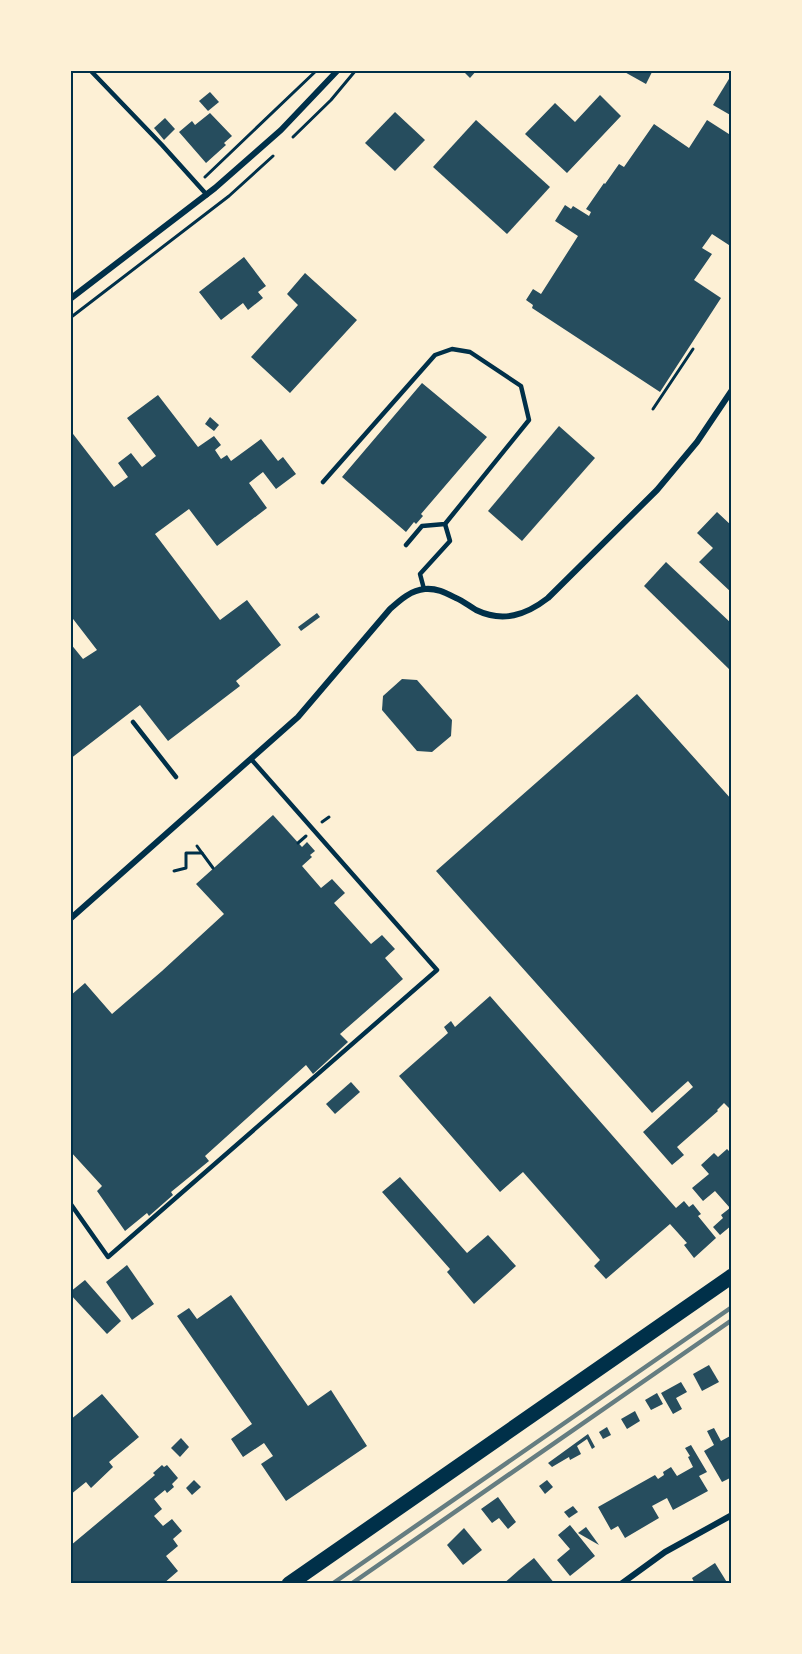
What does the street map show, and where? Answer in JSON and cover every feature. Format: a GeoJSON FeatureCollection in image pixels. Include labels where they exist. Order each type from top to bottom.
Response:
{"type":"FeatureCollection","features":[{"type":"Feature","properties":{"kind":"main road"},"geometry":{"type":"LineString","coordinates":[[289,1584],[732,1276]]}},
{"type":"Feature","properties":{"kind":"street"},"geometry":{"type":"LineString","coordinates":[[70,299],[207,195],[281,130],[338,70]]}},
{"type":"Feature","properties":{"kind":"street"},"geometry":{"type":"LineString","coordinates":[[70,919],[298,717],[390,609],[406,595],[424,589],[440,590],[476,610],[491,616],[506,618],[522,614],[549,598],[657,490],[698,442],[732,390]]}},
{"type":"Feature","properties":{"kind":"street"},"geometry":{"type":"LineString","coordinates":[[621,1584],[665,1552],[732,1515]]}},
{"type":"Feature","properties":{"kind":"lane"},"geometry":{"type":"LineString","coordinates":[[90,70],[207,195]]}},
{"type":"Feature","properties":{"kind":"lane"},"geometry":{"type":"LineString","coordinates":[[324,482],[435,355],[452,348],[470,352],[521,386],[530,420],[446,524],[422,526],[406,545]]}},
{"type":"Feature","properties":{"kind":"lane"},"geometry":{"type":"LineString","coordinates":[[424,589],[420,574],[450,541],[446,524]]}},
{"type":"Feature","properties":{"kind":"lane"},"geometry":{"type":"LineString","coordinates":[[133,722],[176,777]]}},
{"type":"Feature","properties":{"kind":"lane"},"geometry":{"type":"LineString","coordinates":[[70,1203],[108,1257],[437,970],[251,759]]}},
{"type":"Feature","properties":{"kind":"path"},"geometry":{"type":"LineString","coordinates":[[653,409],[693,349]]}},
{"type":"Feature","properties":{"kind":"path"},"geometry":{"type":"LineString","coordinates":[[197,846],[213,868]]}},
{"type":"Feature","properties":{"kind":"path"},"geometry":{"type":"LineString","coordinates":[[174,871],[186,868],[186,853],[202,853]]}},
{"type":"Feature","properties":{"kind":"building"},"geometry":{"type":"Polygon","coordinates":[[[462,70],[477,70],[470,78],[462,70]]]}},
{"type":"Feature","properties":{"kind":"building"},"geometry":{"type":"Polygon","coordinates":[[[621,70],[653,70],[646,84],[621,70]]]}},
{"type":"Feature","properties":{"kind":"building"},"geometry":{"type":"Polygon","coordinates":[[[732,74],[732,116],[713,105],[732,74]]]}},
{"type":"Feature","properties":{"kind":"building"},"geometry":{"type":"Polygon","coordinates":[[[210,92],[219,102],[208,111],[199,101],[210,92]]]}},
{"type":"Feature","properties":{"kind":"building"},"geometry":{"type":"Polygon","coordinates":[[[600,95],[621,116],[567,173],[525,134],[555,103],[575,122],[600,95]]]}},
{"type":"Feature","properties":{"kind":"building"},"geometry":{"type":"Polygon","coordinates":[[[395,112],[425,140],[395,171],[365,143],[395,112]]]}},
{"type":"Feature","properties":{"kind":"building"},"geometry":{"type":"Polygon","coordinates":[[[210,113],[232,136],[224,143],[226,145],[206,163],[179,132],[192,121],[195,125],[210,113]]]}},
{"type":"Feature","properties":{"kind":"building"},"geometry":{"type":"Polygon","coordinates":[[[165,118],[175,129],[164,140],[154,128],[165,118]]]}},
{"type":"Feature","properties":{"kind":"building"},"geometry":{"type":"Polygon","coordinates":[[[476,120],[550,187],[507,234],[433,167],[476,120]]]}},
{"type":"Feature","properties":{"kind":"building"},"geometry":{"type":"Polygon","coordinates":[[[707,120],[732,136],[732,247],[712,234],[702,248],[712,254],[694,280],[721,298],[660,392],[532,308],[533,305],[526,300],[533,289],[541,294],[578,236],[555,221],[565,205],[571,209],[573,206],[589,216],[591,212],[586,209],[604,183],[619,164],[624,167],[654,124],[689,148],[707,120]]]}},
{"type":"Feature","properties":{"kind":"building"},"geometry":{"type":"Polygon","coordinates":[[[244,257],[266,286],[258,292],[263,298],[248,310],[243,303],[221,320],[199,292],[244,257]]]}},
{"type":"Feature","properties":{"kind":"building"},"geometry":{"type":"Polygon","coordinates":[[[305,273],[357,320],[290,393],[251,357],[298,305],[287,294],[305,273]]]}},
{"type":"Feature","properties":{"kind":"building"},"geometry":{"type":"Polygon","coordinates":[[[422,383],[487,437],[421,514],[423,516],[406,532],[342,477],[422,383]]]}},
{"type":"Feature","properties":{"kind":"building"},"geometry":{"type":"Polygon","coordinates":[[[158,395],[198,447],[214,436],[221,445],[215,450],[221,459],[227,455],[231,461],[261,439],[278,461],[283,457],[296,474],[276,489],[263,472],[249,483],[267,508],[217,546],[189,509],[155,534],[220,620],[247,600],[281,645],[236,681],[240,686],[168,741],[140,705],[70,759],[70,643],[83,659],[97,650],[70,615],[70,430],[114,487],[128,477],[118,463],[131,453],[142,467],[156,456],[127,418],[158,395]]]}},
{"type":"Feature","properties":{"kind":"building"},"geometry":{"type":"Polygon","coordinates":[[[210,417],[219,425],[214,431],[205,424],[210,417]]]}},
{"type":"Feature","properties":{"kind":"building"},"geometry":{"type":"Polygon","coordinates":[[[559,426],[595,458],[522,541],[488,511],[559,426]]]}},
{"type":"Feature","properties":{"kind":"building"},"geometry":{"type":"Polygon","coordinates":[[[717,512],[732,526],[732,593],[699,562],[713,548],[697,533],[717,512]]]}},
{"type":"Feature","properties":{"kind":"building"},"geometry":{"type":"Polygon","coordinates":[[[666,562],[732,624],[732,672],[644,586],[666,562]]]}},
{"type":"Feature","properties":{"kind":"building"},"geometry":{"type":"Polygon","coordinates":[[[317,613],[320,617],[301,631],[298,627],[317,613]]]}},
{"type":"Feature","properties":{"kind":"building"},"geometry":{"type":"Polygon","coordinates":[[[402,679],[417,680],[452,720],[451,736],[432,752],[417,751],[382,710],[383,696],[402,679]]]}},
{"type":"Feature","properties":{"kind":"building"},"geometry":{"type":"Polygon","coordinates":[[[637,694],[732,800],[732,1111],[724,1103],[677,1147],[684,1155],[672,1165],[643,1132],[693,1087],[688,1081],[652,1113],[436,871],[637,694]]]}},
{"type":"Feature","properties":{"kind":"building"},"geometry":{"type":"Polygon","coordinates":[[[273,815],[302,847],[307,842],[315,851],[302,866],[321,888],[332,879],[345,893],[334,903],[371,944],[382,935],[395,949],[385,958],[403,979],[340,1034],[348,1042],[313,1074],[306,1065],[205,1156],[209,1161],[171,1192],[173,1195],[149,1216],[147,1213],[125,1231],[97,1191],[102,1186],[70,1151],[70,996],[85,983],[112,1014],[162,971],[224,914],[196,884],[273,815]]]}},
{"type":"Feature","properties":{"kind":"building"},"geometry":{"type":"Polygon","coordinates":[[[490,996],[676,1208],[684,1201],[689,1207],[693,1204],[701,1214],[698,1216],[716,1238],[694,1258],[684,1245],[687,1243],[670,1224],[606,1279],[594,1266],[600,1260],[523,1172],[500,1192],[399,1076],[448,1033],[444,1027],[451,1021],[455,1027],[490,996]]]}},
{"type":"Feature","properties":{"kind":"building"},"geometry":{"type":"Polygon","coordinates":[[[351,1082],[360,1092],[335,1114],[326,1104],[351,1082]]]}},
{"type":"Feature","properties":{"kind":"building"},"geometry":{"type":"Polygon","coordinates":[[[727,1149],[732,1154],[732,1225],[720,1235],[713,1227],[723,1218],[721,1215],[730,1208],[715,1191],[703,1201],[692,1188],[709,1174],[701,1165],[714,1153],[718,1157],[727,1149]]]}},
{"type":"Feature","properties":{"kind":"building"},"geometry":{"type":"Polygon","coordinates":[[[400,1177],[467,1253],[488,1235],[516,1266],[474,1304],[447,1272],[450,1269],[382,1192],[400,1177]]]}},
{"type":"Feature","properties":{"kind":"building"},"geometry":{"type":"Polygon","coordinates":[[[127,1265],[154,1304],[132,1320],[106,1282],[127,1265]]]}},
{"type":"Feature","properties":{"kind":"building"},"geometry":{"type":"Polygon","coordinates":[[[85,1280],[121,1321],[107,1334],[70,1294],[85,1280]]]}},
{"type":"Feature","properties":{"kind":"building"},"geometry":{"type":"Polygon","coordinates":[[[231,1295],[308,1406],[331,1390],[367,1446],[286,1501],[261,1464],[273,1456],[264,1443],[243,1457],[231,1439],[252,1424],[177,1316],[189,1308],[197,1319],[231,1295]]]}},
{"type":"Feature","properties":{"kind":"building"},"geometry":{"type":"Polygon","coordinates":[[[709,1365],[719,1382],[702,1391],[693,1374],[709,1365]]]}},
{"type":"Feature","properties":{"kind":"building"},"geometry":{"type":"Polygon","coordinates":[[[681,1382],[687,1392],[676,1398],[682,1409],[673,1414],[661,1393],[681,1382]]]}},
{"type":"Feature","properties":{"kind":"building"},"geometry":{"type":"Polygon","coordinates":[[[657,1393],[663,1404],[651,1410],[645,1400],[657,1393]]]}},
{"type":"Feature","properties":{"kind":"building"},"geometry":{"type":"Polygon","coordinates":[[[102,1394],[139,1437],[109,1462],[113,1467],[91,1488],[86,1482],[70,1495],[70,1420],[102,1394]]]}},
{"type":"Feature","properties":{"kind":"building"},"geometry":{"type":"Polygon","coordinates":[[[635,1411],[640,1421],[627,1429],[621,1419],[635,1411]]]}},
{"type":"Feature","properties":{"kind":"building"},"geometry":{"type":"Polygon","coordinates":[[[607,1427],[611,1435],[603,1439],[599,1432],[607,1427]]]}},
{"type":"Feature","properties":{"kind":"building"},"geometry":{"type":"Polygon","coordinates":[[[714,1428],[721,1441],[732,1435],[732,1477],[722,1482],[704,1451],[714,1445],[707,1431],[714,1428]]]}},
{"type":"Feature","properties":{"kind":"building"},"geometry":{"type":"Polygon","coordinates":[[[588,1434],[595,1447],[592,1449],[587,1439],[577,1446],[581,1454],[570,1460],[569,1457],[552,1467],[548,1463],[588,1434]]]}},
{"type":"Feature","properties":{"kind":"building"},"geometry":{"type":"Polygon","coordinates":[[[181,1438],[189,1447],[180,1457],[171,1448],[181,1438]]]}},
{"type":"Feature","properties":{"kind":"building"},"geometry":{"type":"Polygon","coordinates":[[[691,1445],[707,1472],[699,1476],[708,1491],[673,1510],[667,1498],[652,1506],[659,1518],[625,1538],[618,1526],[611,1530],[598,1507],[655,1475],[658,1479],[671,1467],[677,1476],[693,1467],[685,1448],[691,1445]]]}},
{"type":"Feature","properties":{"kind":"building"},"geometry":{"type":"Polygon","coordinates":[[[162,1465],[164,1467],[167,1465],[178,1478],[172,1484],[174,1487],[167,1493],[165,1490],[154,1499],[162,1509],[154,1516],[163,1526],[172,1519],[182,1531],[173,1539],[178,1546],[166,1556],[178,1571],[163,1584],[70,1584],[70,1546],[155,1475],[153,1473],[162,1465]]]}},
{"type":"Feature","properties":{"kind":"building"},"geometry":{"type":"Polygon","coordinates":[[[194,1480],[201,1487],[192,1495],[186,1488],[194,1480]]]}},
{"type":"Feature","properties":{"kind":"building"},"geometry":{"type":"Polygon","coordinates":[[[547,1480],[553,1487],[545,1494],[539,1486],[547,1480]]]}},
{"type":"Feature","properties":{"kind":"building"},"geometry":{"type":"Polygon","coordinates":[[[498,1497],[516,1522],[508,1529],[499,1518],[492,1523],[481,1509],[498,1497]]]}},
{"type":"Feature","properties":{"kind":"building"},"geometry":{"type":"Polygon","coordinates":[[[573,1506],[578,1512],[569,1518],[564,1512],[573,1506]]]}},
{"type":"Feature","properties":{"kind":"building"},"geometry":{"type":"Polygon","coordinates":[[[570,1525],[595,1556],[570,1576],[557,1560],[570,1549],[558,1535],[570,1525]]]}},
{"type":"Feature","properties":{"kind":"building"},"geometry":{"type":"Polygon","coordinates":[[[586,1527],[599,1545],[578,1533],[586,1527]]]}},
{"type":"Feature","properties":{"kind":"building"},"geometry":{"type":"Polygon","coordinates":[[[464,1528],[482,1550],[463,1565],[447,1545],[464,1528]]]}},
{"type":"Feature","properties":{"kind":"building"},"geometry":{"type":"Polygon","coordinates":[[[534,1558],[555,1584],[503,1584],[519,1570],[534,1558]]]}},
{"type":"Feature","properties":{"kind":"building"},"geometry":{"type":"Polygon","coordinates":[[[715,1563],[728,1584],[695,1584],[692,1578],[715,1563]]]}},
{"type":"Feature","properties":{"kind":"railway"},"geometry":{"type":"LineString","coordinates":[[332,1584],[732,1307]]}},
{"type":"Feature","properties":{"kind":"railway"},"geometry":{"type":"LineString","coordinates":[[351,1584],[732,1320]]}}]}
